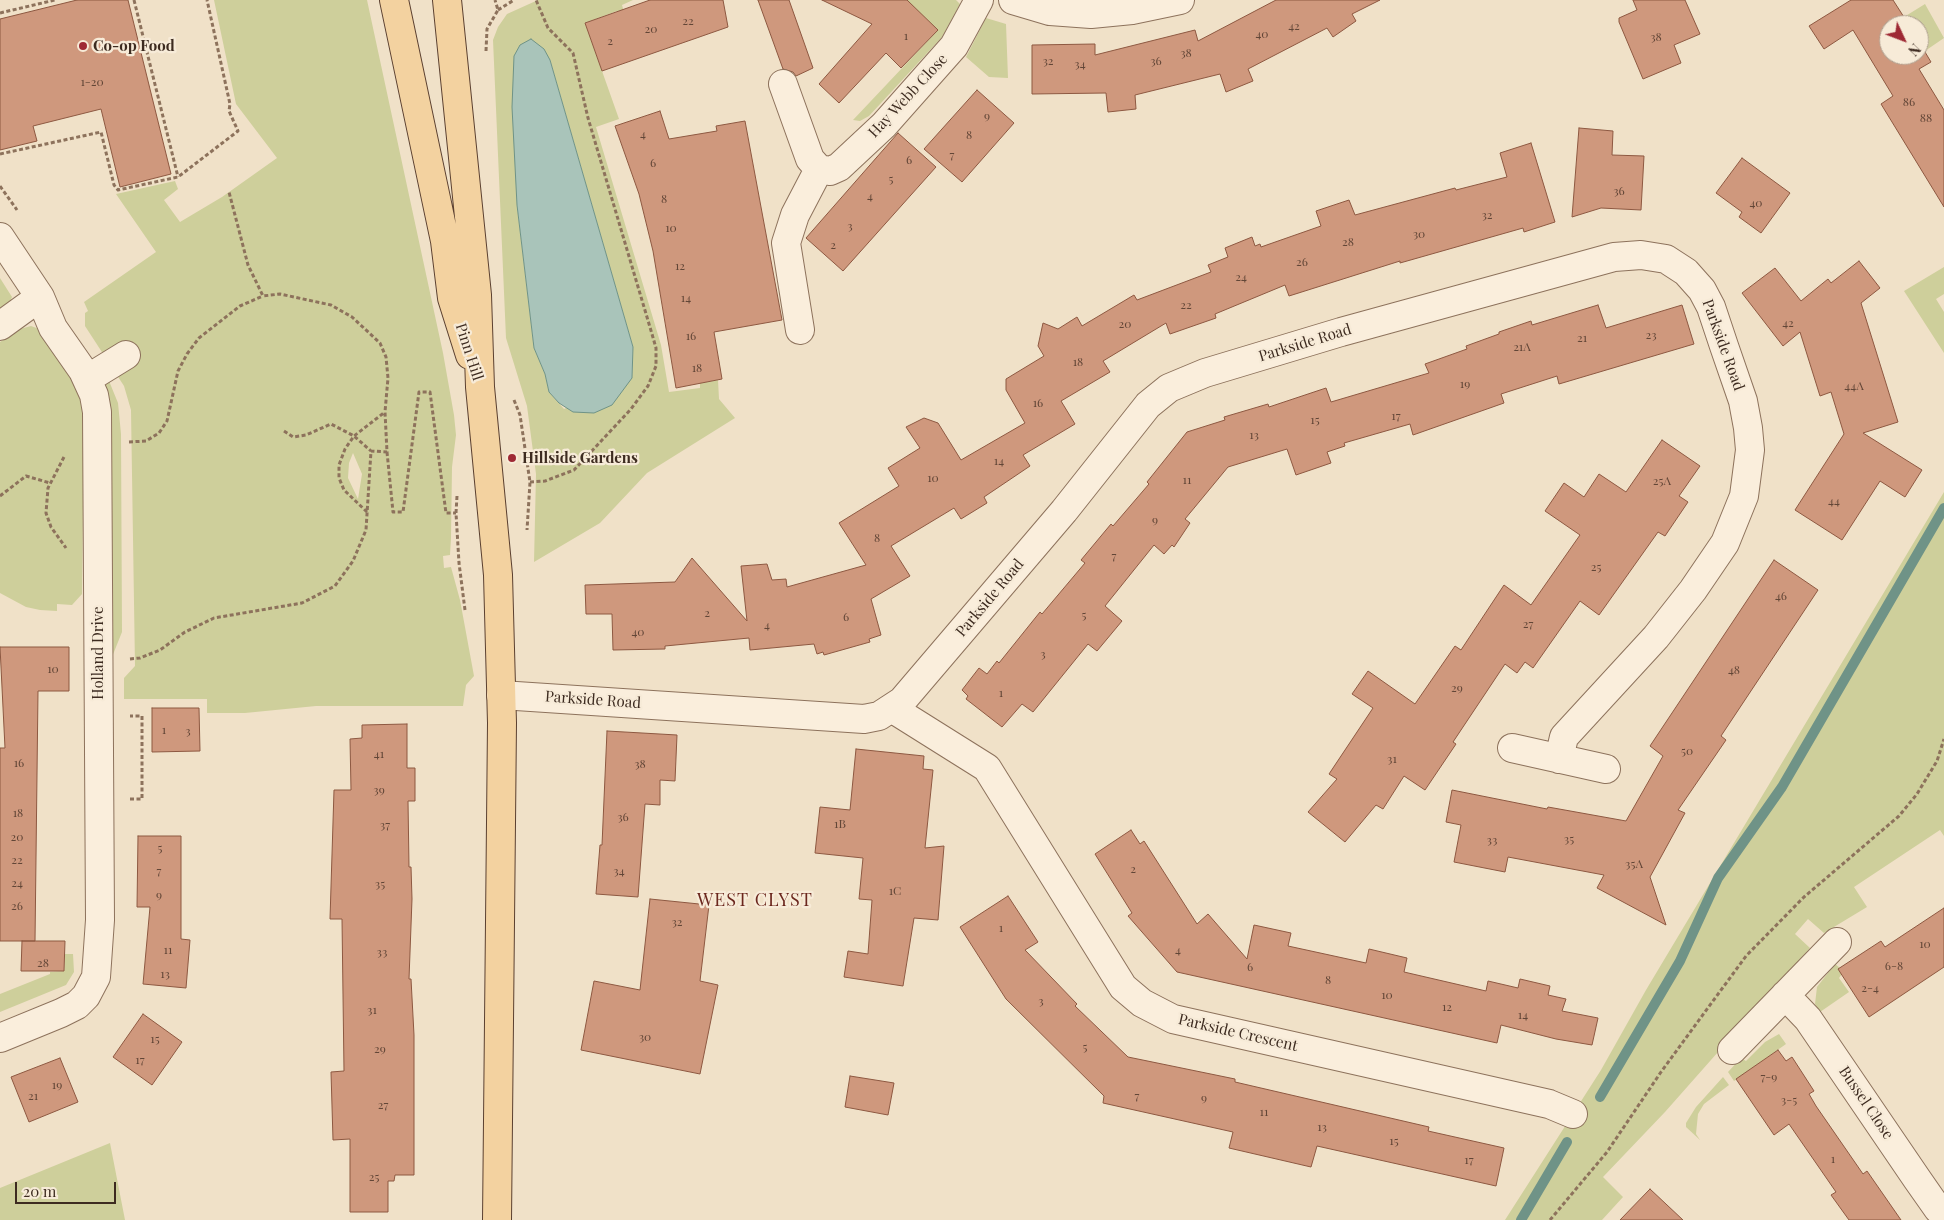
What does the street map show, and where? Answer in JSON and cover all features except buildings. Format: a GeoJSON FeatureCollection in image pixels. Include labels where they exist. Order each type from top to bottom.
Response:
{"type":"FeatureCollection","features":[{"type":"Feature","properties":{"kind":"main road","name":"Pinn Hill"},"geometry":{"type":"LineString","coordinates":[[394,0],[445,241],[452,298],[480,387]]}},
{"type":"Feature","properties":{"kind":"main road","name":"Pinn Hill"},"geometry":{"type":"LineString","coordinates":[[447,0],[477,296],[480,387]]}},
{"type":"Feature","properties":{"kind":"main road"},"geometry":{"type":"LineString","coordinates":[[480,387],[498,575],[501,695],[498,1220]]}},
{"type":"Feature","properties":{"kind":"street","name":"Hay Webb Close"},"geometry":{"type":"LineString","coordinates":[[819,169],[830,171],[839,167],[884,125],[954,46],[979,0]]}},
{"type":"Feature","properties":{"kind":"street"},"geometry":{"type":"LineString","coordinates":[[1014,0],[1050,11],[1091,14],[1132,10],[1180,0]]}},
{"type":"Feature","properties":{"kind":"street"},"geometry":{"type":"LineString","coordinates":[[783,84],[810,159],[819,169],[795,215],[786,244],[800,330]]}},
{"type":"Feature","properties":{"kind":"street","name":"Holland Drive"},"geometry":{"type":"LineString","coordinates":[[0,238],[40,297],[53,328],[87,379],[97,412],[99,462],[100,920],[96,977],[86,996],[77,1004],[0,1038]]}},
{"type":"Feature","properties":{"kind":"street","name":"Parkside Road"},"geometry":{"type":"LineString","coordinates":[[501,695],[864,718],[879,716],[893,709],[906,696],[1057,518],[1148,405],[1169,388],[1205,373],[1341,332],[1614,257],[1641,255],[1666,259],[1686,272],[1702,290],[1711,307],[1724,346],[1742,401],[1748,428],[1750,450],[1744,496],[1725,543],[1699,582],[1656,637],[1564,737],[1559,759]]}},
{"type":"Feature","properties":{"kind":"street"},"geometry":{"type":"LineString","coordinates":[[0,326],[40,297]]}},
{"type":"Feature","properties":{"kind":"street"},"geometry":{"type":"LineString","coordinates":[[87,379],[126,354]]}},
{"type":"Feature","properties":{"kind":"street","name":"Parkside Crescent"},"geometry":{"type":"LineString","coordinates":[[893,709],[986,768],[1123,987],[1142,1003],[1173,1019],[1549,1104],[1573,1114]]}},
{"type":"Feature","properties":{"kind":"street"},"geometry":{"type":"LineString","coordinates":[[1512,748],[1606,770]]}},
{"type":"Feature","properties":{"kind":"street"},"geometry":{"type":"LineString","coordinates":[[1732,1050],[1837,942]]}},
{"type":"Feature","properties":{"kind":"street","name":"Bussel Close"},"geometry":{"type":"LineString","coordinates":[[1785,995],[1808,1019],[1938,1209],[1944,1213]]}},
{"type":"Feature","properties":{"kind":"path"},"geometry":{"type":"LineString","coordinates":[[0,13],[55,0]]}},
{"type":"Feature","properties":{"kind":"path"},"geometry":{"type":"LineString","coordinates":[[134,0],[178,177]]}},
{"type":"Feature","properties":{"kind":"path"},"geometry":{"type":"LineString","coordinates":[[0,154],[101,132],[114,185],[118,190],[178,177],[238,131],[229,111],[230,104],[207,0]]}},
{"type":"Feature","properties":{"kind":"path"},"geometry":{"type":"LineString","coordinates":[[498,10],[514,0]]}},
{"type":"Feature","properties":{"kind":"path"},"geometry":{"type":"LineString","coordinates":[[530,482],[545,480],[574,470],[631,409],[648,386],[656,366],[656,348],[588,118],[573,53],[548,28],[536,0]]}},
{"type":"Feature","properties":{"kind":"path"},"geometry":{"type":"LineString","coordinates":[[229,192],[248,265],[263,296]]}},
{"type":"Feature","properties":{"kind":"path"},"geometry":{"type":"LineString","coordinates":[[125,443],[146,441],[159,433],[167,421],[176,378],[187,354],[199,338],[220,320],[254,299],[280,294],[331,305],[352,317],[380,343],[386,357],[388,378],[386,412],[387,452],[393,512],[403,512],[418,392],[430,392],[446,513],[456,513]]}},
{"type":"Feature","properties":{"kind":"path"},"geometry":{"type":"LineString","coordinates":[[367,512],[344,490],[339,478],[339,465],[345,449],[354,436],[386,412]]}},
{"type":"Feature","properties":{"kind":"path"},"geometry":{"type":"LineString","coordinates":[[284,431],[293,437],[306,435],[331,424],[354,436],[371,451],[387,452]]}},
{"type":"Feature","properties":{"kind":"path"},"geometry":{"type":"LineString","coordinates":[[125,659],[140,658],[160,650],[185,632],[214,618],[302,603],[334,586],[353,561],[366,530],[371,451]]}},
{"type":"Feature","properties":{"kind":"path"},"geometry":{"type":"LineString","coordinates":[[0,496],[26,476],[50,483]]}},
{"type":"Feature","properties":{"kind":"path"},"geometry":{"type":"LineString","coordinates":[[1550,1220],[1607,1152],[1661,1072],[1746,956],[1804,896],[1899,816],[1917,794],[1937,761],[1944,739]]}},
{"type":"Feature","properties":{"kind":"green space"},"geometry":{"type":"Polygon","coordinates":[[[214,0],[367,0],[443,353],[454,415],[456,435],[452,467],[450,555],[443,556],[444,568],[451,567],[460,600],[474,676],[466,685],[463,706],[316,706],[245,713],[207,713],[207,699],[124,699],[124,678],[135,666],[131,410],[124,386],[85,326],[85,313],[88,311],[84,302],[156,252],[116,194],[175,181],[178,189],[164,200],[180,222],[222,197],[277,158],[236,104],[214,0]],[[132,342],[122,349],[130,361],[140,354],[132,342]],[[353,453],[349,463],[348,478],[358,499],[362,474],[353,453]]]}},
{"type":"Feature","properties":{"kind":"green space"},"geometry":{"type":"Polygon","coordinates":[[[538,0],[633,0],[622,5],[625,16],[617,11],[585,23],[619,119],[596,127],[661,345],[669,392],[700,388],[700,383],[718,380],[719,399],[735,418],[647,473],[600,523],[534,562],[536,474],[527,406],[506,338],[493,40],[498,27],[507,14],[538,0]],[[550,60],[517,205],[534,348],[545,374],[549,392],[564,409],[632,378],[633,347],[550,60]]]}},
{"type":"Feature","properties":{"kind":"green space"},"geometry":{"type":"Polygon","coordinates":[[[906,0],[956,0],[960,4],[942,37],[869,116],[860,121],[853,120],[938,30],[906,0]]]}},
{"type":"Feature","properties":{"kind":"green space"},"geometry":{"type":"Polygon","coordinates":[[[1925,4],[1944,38],[1929,48],[1929,15],[1907,15],[1925,4]]]}},
{"type":"Feature","properties":{"kind":"green space"},"geometry":{"type":"Polygon","coordinates":[[[986,18],[1006,24],[1008,78],[989,77],[966,57],[986,18]]]}},
{"type":"Feature","properties":{"kind":"green space"},"geometry":{"type":"Polygon","coordinates":[[[1944,267],[1944,294],[1936,299],[1944,312],[1944,353],[1904,291],[1944,267]]]}},
{"type":"Feature","properties":{"kind":"green space"},"geometry":{"type":"Polygon","coordinates":[[[0,278],[12,297],[8,306],[0,311],[0,278]]]}},
{"type":"Feature","properties":{"kind":"green space"},"geometry":{"type":"Polygon","coordinates":[[[31,326],[42,330],[75,375],[84,416],[82,594],[72,605],[57,604],[57,611],[26,607],[0,593],[0,342],[20,329],[31,326]]]}},
{"type":"Feature","properties":{"kind":"green space"},"geometry":{"type":"Polygon","coordinates":[[[107,376],[118,403],[121,434],[122,632],[112,657],[112,424],[101,381],[107,376]]]}},
{"type":"Feature","properties":{"kind":"green space"},"geometry":{"type":"Polygon","coordinates":[[[1944,492],[1944,836],[1940,830],[1854,887],[1867,907],[1824,933],[1808,919],[1795,934],[1810,948],[1665,1112],[1603,1177],[1623,1197],[1602,1220],[1505,1220],[1601,1070],[1646,990],[1944,492]]]}},
{"type":"Feature","properties":{"kind":"green space"},"geometry":{"type":"Polygon","coordinates":[[[65,954],[73,954],[74,972],[66,985],[0,1012],[0,994],[50,974],[50,972],[64,971],[65,954]]]}},
{"type":"Feature","properties":{"kind":"green space"},"geometry":{"type":"Polygon","coordinates":[[[1835,964],[1844,971],[1839,978],[1849,992],[1820,1012],[1815,1004],[1817,987],[1835,964]]]}},
{"type":"Feature","properties":{"kind":"green space"},"geometry":{"type":"Polygon","coordinates":[[[1779,1034],[1786,1044],[1734,1081],[1728,1072],[1741,1058],[1746,1061],[1765,1042],[1779,1034]]]}},
{"type":"Feature","properties":{"kind":"green space"},"geometry":{"type":"Polygon","coordinates":[[[1723,1077],[1729,1085],[1704,1104],[1698,1114],[1696,1134],[1700,1140],[1686,1127],[1686,1123],[1696,1107],[1723,1077]]]}},
{"type":"Feature","properties":{"kind":"green space"},"geometry":{"type":"Polygon","coordinates":[[[110,1143],[125,1220],[0,1220],[0,1188],[110,1143]]]}},
{"type":"Feature","properties":{"kind":"water"},"geometry":{"type":"Polygon","coordinates":[[[531,39],[544,49],[550,60],[633,347],[632,378],[612,405],[594,413],[573,412],[559,403],[549,392],[545,374],[534,348],[517,205],[512,107],[514,56],[520,45],[531,39]]]}},
{"type":"Feature","properties":{"kind":"waterway"},"geometry":{"type":"LineString","coordinates":[[1600,1097],[1680,961],[1718,878],[1782,787],[1944,508]]}},
{"type":"Feature","properties":{"kind":"waterway"},"geometry":{"type":"LineString","coordinates":[[1521,1220],[1567,1142]]}},
{"type":"Feature","properties":{"kind":"place","name":"Co-op Food"},"geometry":{"type":"Point","coordinates":[83,46]}},
{"type":"Feature","properties":{"kind":"place","name":"Hillside Gardens"},"geometry":{"type":"Point","coordinates":[512,458]}},
{"type":"Feature","properties":{"kind":"district","name":"WEST CLYST"},"geometry":{"type":"Point","coordinates":[755,900]}}]}
